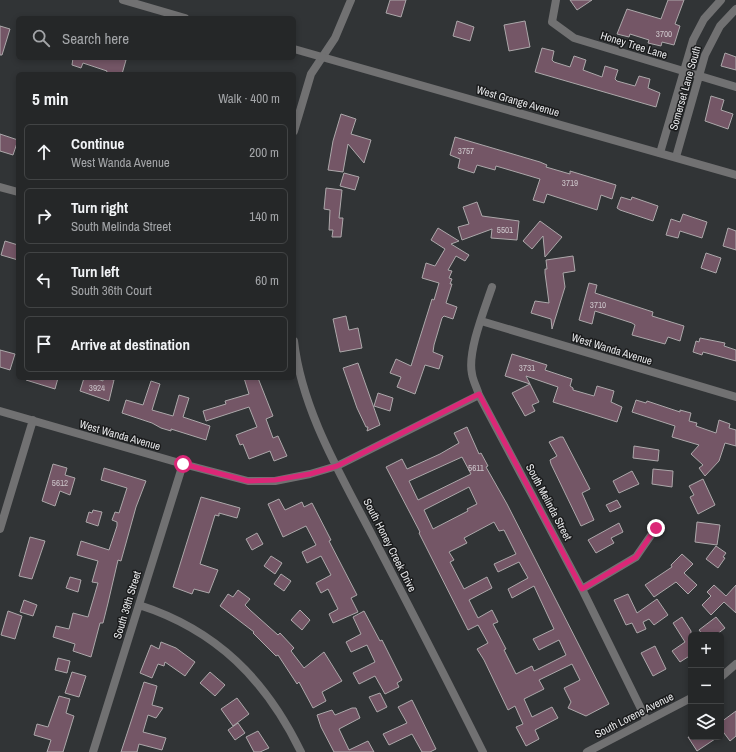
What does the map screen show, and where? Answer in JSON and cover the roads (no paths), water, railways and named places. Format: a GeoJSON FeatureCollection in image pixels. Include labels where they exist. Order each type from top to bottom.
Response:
{"type":"FeatureCollection","features":[{"type":"Feature","properties":{"kind":"street"},"geometry":{"type":"LineString","coordinates":[[123,0],[178,16]]}},
{"type":"Feature","properties":{"kind":"street"},"geometry":{"type":"LineString","coordinates":[[296,124],[311,74],[335,38],[351,0]]}},
{"type":"Feature","properties":{"kind":"street","name":"Honey Tree Lane"},"geometry":{"type":"LineString","coordinates":[[556,0],[552,22],[574,38],[736,87]]}},
{"type":"Feature","properties":{"kind":"street","name":"Somerset Lane South"},"geometry":{"type":"LineString","coordinates":[[660,153],[683,71],[698,30],[704,19],[721,0]]}},
{"type":"Feature","properties":{"kind":"street","name":"Somerset Lane South"},"geometry":{"type":"LineString","coordinates":[[676,157],[699,76],[712,39],[720,26],[736,9]]}},
{"type":"Feature","properties":{"kind":"street","name":"West Grange Avenue"},"geometry":{"type":"LineString","coordinates":[[296,50],[736,175]]}},
{"type":"Feature","properties":{"kind":"street"},"geometry":{"type":"LineString","coordinates":[[0,187],[16,191]]}},
{"type":"Feature","properties":{"kind":"street","name":"South Melinda Street"},"geometry":{"type":"LineString","coordinates":[[492,287],[481,321],[472,358],[472,373],[479,394],[582,589],[647,721]]}},
{"type":"Feature","properties":{"kind":"street","name":"West Wanda Avenue"},"geometry":{"type":"LineString","coordinates":[[481,321],[736,397]]}},
{"type":"Feature","properties":{"kind":"street","name":"South Honey Creek Drive"},"geometry":{"type":"LineString","coordinates":[[296,360],[312,410],[337,466],[483,752]]}},
{"type":"Feature","properties":{"kind":"street","name":"West Wanda Avenue"},"geometry":{"type":"LineString","coordinates":[[0,411],[183,464],[248,481],[275,480],[310,474],[337,466],[479,394]]}},
{"type":"Feature","properties":{"kind":"street"},"geometry":{"type":"LineString","coordinates":[[0,529],[33,420]]}},
{"type":"Feature","properties":{"kind":"street","name":"South 39th Street"},"geometry":{"type":"LineString","coordinates":[[93,752],[183,464]]}},
{"type":"Feature","properties":{"kind":"street"},"geometry":{"type":"LineString","coordinates":[[582,589],[636,557],[656,528]]}},
{"type":"Feature","properties":{"kind":"street"},"geometry":{"type":"LineString","coordinates":[[139,605],[164,613],[186,624],[222,647],[251,674],[275,707],[302,752]]}},
{"type":"Feature","properties":{"kind":"street"},"geometry":{"type":"LineString","coordinates":[[724,674],[736,664]]}},
{"type":"Feature","properties":{"kind":"street","name":"South Lorene Avenue"},"geometry":{"type":"LineString","coordinates":[[587,752],[688,700]]}}]}
